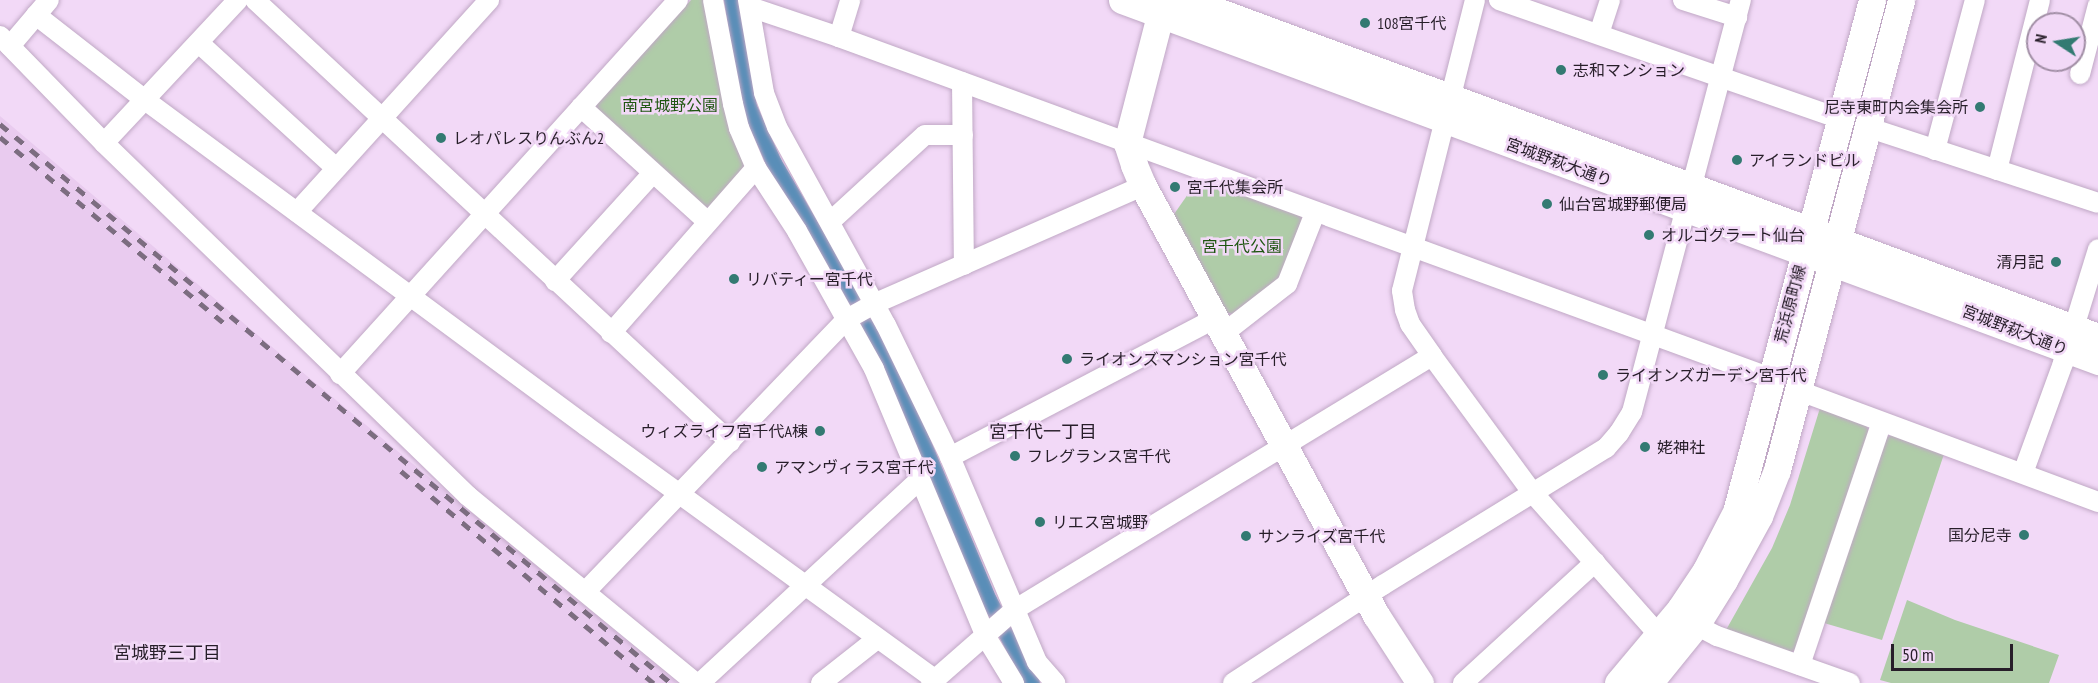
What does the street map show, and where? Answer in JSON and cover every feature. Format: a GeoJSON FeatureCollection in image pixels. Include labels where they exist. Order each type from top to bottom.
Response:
{"type":"FeatureCollection","features":[{"type":"Feature","properties":{"kind":"street"},"geometry":{"type":"LineString","coordinates":[[49,0],[36,15],[5,41],[104,143],[468,496],[696,683]]}},
{"type":"Feature","properties":{"kind":"street"},"geometry":{"type":"LineString","coordinates":[[104,143],[238,0]]}},
{"type":"Feature","properties":{"kind":"street"},"geometry":{"type":"LineString","coordinates":[[255,0],[730,442]]}},
{"type":"Feature","properties":{"kind":"street"},"geometry":{"type":"LineString","coordinates":[[297,212],[489,0]]}},
{"type":"Feature","properties":{"kind":"street"},"geometry":{"type":"LineString","coordinates":[[340,374],[678,0]]}},
{"type":"Feature","properties":{"kind":"street"},"geometry":{"type":"LineString","coordinates":[[712,0],[735,112],[756,168],[797,231],[861,311],[950,457],[1001,624],[1014,683]]}},
{"type":"Feature","properties":{"kind":"street"},"geometry":{"type":"LineString","coordinates":[[839,37],[850,0]]}},
{"type":"Feature","properties":{"kind":"street","name":"宮城野萩大通り"},"geometry":{"type":"LineString","coordinates":[[1122,0],[1162,7],[1448,108],[1834,251],[2080,338],[2098,361]]}},
{"type":"Feature","properties":{"kind":"street","name":"宮城野萩大通り"},"geometry":{"type":"LineString","coordinates":[[1187,0],[1448,108]]}},
{"type":"Feature","properties":{"kind":"street"},"geometry":{"type":"LineString","coordinates":[[1475,0],[1402,291],[1405,310],[1410,324],[1432,356],[1532,492],[1659,635]]}},
{"type":"Feature","properties":{"kind":"street"},"geometry":{"type":"LineString","coordinates":[[1499,0],[1840,119]]}},
{"type":"Feature","properties":{"kind":"street"},"geometry":{"type":"LineString","coordinates":[[1599,34],[1610,0]]}},
{"type":"Feature","properties":{"kind":"street"},"geometry":{"type":"LineString","coordinates":[[1233,683],[1532,492],[1606,448],[1619,433],[1632,412],[1739,8],[1683,0]]}},
{"type":"Feature","properties":{"kind":"street","name":"荒浜原町線"},"geometry":{"type":"LineString","coordinates":[[1618,683],[1659,635],[1706,570],[1736,512],[1872,0]]}},
{"type":"Feature","properties":{"kind":"street","name":"荒浜原町線"},"geometry":{"type":"LineString","coordinates":[[1648,683],[1696,625],[1724,580],[1759,516],[1777,470],[1901,0]]}},
{"type":"Feature","properties":{"kind":"street"},"geometry":{"type":"LineString","coordinates":[[1935,150],[1975,0]]}},
{"type":"Feature","properties":{"kind":"street"},"geometry":{"type":"LineString","coordinates":[[1997,170],[2040,0]]}},
{"type":"Feature","properties":{"kind":"street"},"geometry":{"type":"LineString","coordinates":[[1055,683],[1001,624],[919,480],[874,369],[861,311],[831,221],[777,127],[764,93],[749,4],[1412,249],[1771,378]]}},
{"type":"Feature","properties":{"kind":"street"},"geometry":{"type":"LineString","coordinates":[[2080,74],[2098,5]]}},
{"type":"Feature","properties":{"kind":"street"},"geometry":{"type":"LineString","coordinates":[[1162,7],[1127,143],[1143,186],[1287,446],[1376,615],[1420,683]]}},
{"type":"Feature","properties":{"kind":"street"},"geometry":{"type":"LineString","coordinates":[[36,15],[145,100],[933,682],[1001,624],[1432,356]]}},
{"type":"Feature","properties":{"kind":"street"},"geometry":{"type":"LineString","coordinates":[[199,43],[336,168]]}},
{"type":"Feature","properties":{"kind":"street"},"geometry":{"type":"LineString","coordinates":[[962,82],[964,265]]}},
{"type":"Feature","properties":{"kind":"street"},"geometry":{"type":"LineString","coordinates":[[581,107],[708,222]]}},
{"type":"Feature","properties":{"kind":"street"},"geometry":{"type":"LineString","coordinates":[[1867,127],[2098,203]]}},
{"type":"Feature","properties":{"kind":"street"},"geometry":{"type":"LineString","coordinates":[[831,221],[925,135],[963,135]]}},
{"type":"Feature","properties":{"kind":"street"},"geometry":{"type":"LineString","coordinates":[[611,333],[756,168]]}},
{"type":"Feature","properties":{"kind":"street"},"geometry":{"type":"LineString","coordinates":[[555,281],[653,173]]}},
{"type":"Feature","properties":{"kind":"street"},"geometry":{"type":"LineString","coordinates":[[586,591],[861,311],[1143,186]]}},
{"type":"Feature","properties":{"kind":"street"},"geometry":{"type":"LineString","coordinates":[[950,457],[1220,326],[1287,284],[1315,213]]}},
{"type":"Feature","properties":{"kind":"street"},"geometry":{"type":"LineString","coordinates":[[2023,473],[2080,338],[2098,249]]}},
{"type":"Feature","properties":{"kind":"street"},"geometry":{"type":"LineString","coordinates":[[1797,390],[2098,502]]}},
{"type":"Feature","properties":{"kind":"street"},"geometry":{"type":"LineString","coordinates":[[1800,665],[1882,422]]}},
{"type":"Feature","properties":{"kind":"street"},"geometry":{"type":"LineString","coordinates":[[700,683],[919,480]]}},
{"type":"Feature","properties":{"kind":"street"},"geometry":{"type":"LineString","coordinates":[[1463,683],[1595,562]]}},
{"type":"Feature","properties":{"kind":"street"},"geometry":{"type":"LineString","coordinates":[[1696,625],[1717,636],[1850,683]]}},
{"type":"Feature","properties":{"kind":"street"},"geometry":{"type":"LineString","coordinates":[[821,683],[877,639]]}},
{"type":"Feature","properties":{"kind":"shaded area"},"geometry":{"type":"Polygon","coordinates":[[[0,116],[254,332],[677,683],[0,683],[0,116]]]}},
{"type":"Feature","properties":{"kind":"green space","name":"南宮城野公園"},"geometry":{"type":"Polygon","coordinates":[[[691,0],[708,0],[746,159],[745,174],[713,211],[703,212],[596,112],[596,102],[691,0]]]}},
{"type":"Feature","properties":{"kind":"green space","name":"宮千代公園"},"geometry":{"type":"Polygon","coordinates":[[[1200,177],[1302,216],[1305,225],[1281,283],[1237,315],[1223,312],[1172,217],[1200,177]]]}},
{"type":"Feature","properties":{"kind":"green space"},"geometry":{"type":"Polygon","coordinates":[[[1820,408],[1865,423],[1871,435],[1798,649],[1788,654],[1726,630],[1772,548],[1790,505],[1820,408]]]}},
{"type":"Feature","properties":{"kind":"green space"},"geometry":{"type":"Polygon","coordinates":[[[1893,435],[1944,454],[1882,640],[1824,623],[1886,437],[1893,435]]]}},
{"type":"Feature","properties":{"kind":"green space"},"geometry":{"type":"Polygon","coordinates":[[[1907,600],[1955,620],[2059,655],[2049,683],[1891,683],[1880,680],[1907,600]]]}},
{"type":"Feature","properties":{"kind":"waterway"},"geometry":{"type":"LineString","coordinates":[[732,0],[749,107],[774,163],[886,354],[989,600],[1032,683]]}},
{"type":"Feature","properties":{"kind":"railway"},"geometry":{"type":"LineString","coordinates":[[0,124],[671,683]]}},
{"type":"Feature","properties":{"kind":"railway"},"geometry":{"type":"LineString","coordinates":[[0,137],[224,323]]}},
{"type":"Feature","properties":{"kind":"railway"},"geometry":{"type":"LineString","coordinates":[[401,471],[654,683]]}},
{"type":"Feature","properties":{"kind":"place","name":"108宮千代"},"geometry":{"type":"Point","coordinates":[1365,23]}},
{"type":"Feature","properties":{"kind":"place","name":"志和マンション"},"geometry":{"type":"Point","coordinates":[1561,70]}},
{"type":"Feature","properties":{"kind":"place","name":"尼寺東町内会集会所"},"geometry":{"type":"Point","coordinates":[1980,107]}},
{"type":"Feature","properties":{"kind":"place","name":"レオパレスりんぶん2"},"geometry":{"type":"Point","coordinates":[441,138]}},
{"type":"Feature","properties":{"kind":"place","name":"アイランドビル"},"geometry":{"type":"Point","coordinates":[1737,160]}},
{"type":"Feature","properties":{"kind":"place","name":"宮千代集会所"},"geometry":{"type":"Point","coordinates":[1175,187]}},
{"type":"Feature","properties":{"kind":"place","name":"仙台宮城野郵便局"},"geometry":{"type":"Point","coordinates":[1547,204]}},
{"type":"Feature","properties":{"kind":"place","name":"オルゴグラート仙台"},"geometry":{"type":"Point","coordinates":[1649,235]}},
{"type":"Feature","properties":{"kind":"place","name":"清月記"},"geometry":{"type":"Point","coordinates":[2056,262]}},
{"type":"Feature","properties":{"kind":"place","name":"リバティー宮千代"},"geometry":{"type":"Point","coordinates":[734,279]}},
{"type":"Feature","properties":{"kind":"place","name":"ライオンズマンション宮千代"},"geometry":{"type":"Point","coordinates":[1067,359]}},
{"type":"Feature","properties":{"kind":"place","name":"ライオンズガーデン宮千代"},"geometry":{"type":"Point","coordinates":[1603,375]}},
{"type":"Feature","properties":{"kind":"place","name":"ウィズライフ宮千代A棟"},"geometry":{"type":"Point","coordinates":[820,431]}},
{"type":"Feature","properties":{"kind":"place","name":"姥神社"},"geometry":{"type":"Point","coordinates":[1645,447]}},
{"type":"Feature","properties":{"kind":"place","name":"フレグランス宮千代"},"geometry":{"type":"Point","coordinates":[1015,456]}},
{"type":"Feature","properties":{"kind":"place","name":"アマンヴィラス宮千代"},"geometry":{"type":"Point","coordinates":[762,467]}},
{"type":"Feature","properties":{"kind":"place","name":"リエス宮城野"},"geometry":{"type":"Point","coordinates":[1040,522]}},
{"type":"Feature","properties":{"kind":"place","name":"国分尼寺"},"geometry":{"type":"Point","coordinates":[2024,535]}},
{"type":"Feature","properties":{"kind":"place","name":"サンライズ宮千代"},"geometry":{"type":"Point","coordinates":[1246,536]}},
{"type":"Feature","properties":{"kind":"district","name":"宮千代一丁目"},"geometry":{"type":"Point","coordinates":[1043,432]}},
{"type":"Feature","properties":{"kind":"district","name":"宮城野三丁目"},"geometry":{"type":"Point","coordinates":[167,653]}}]}
